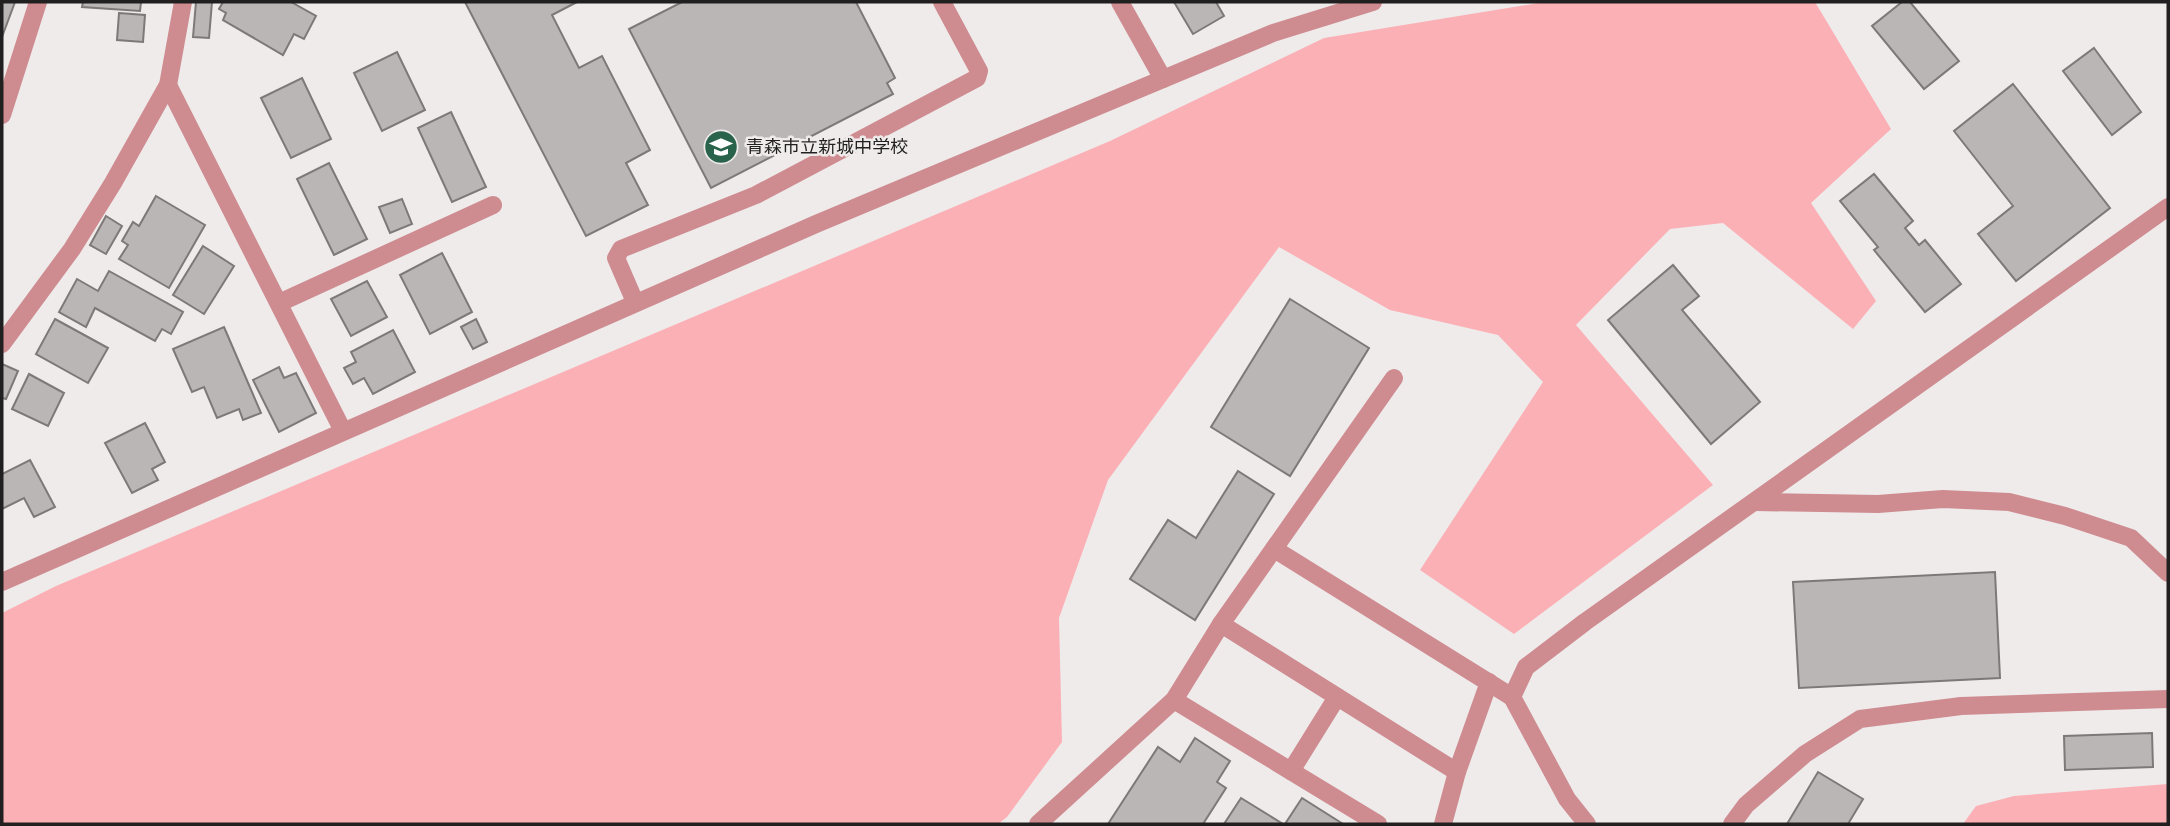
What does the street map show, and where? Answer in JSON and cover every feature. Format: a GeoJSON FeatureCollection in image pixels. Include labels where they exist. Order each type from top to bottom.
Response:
{"type":"FeatureCollection","features":[{"type":"Feature","properties":{"kind":"street"},"geometry":{"type":"LineString","coordinates":[[2,115],[38,2]]}},
{"type":"Feature","properties":{"kind":"street"},"geometry":{"type":"LineString","coordinates":[[2,344],[72,249],[168,85],[183,2]]}},
{"type":"Feature","properties":{"kind":"street"},"geometry":{"type":"LineString","coordinates":[[635,302],[616,258],[621,250],[756,195],[977,78],[979,71],[942,2]]}},
{"type":"Feature","properties":{"kind":"street"},"geometry":{"type":"LineString","coordinates":[[1120,2],[1163,79]]}},
{"type":"Feature","properties":{"kind":"street"},"geometry":{"type":"LineString","coordinates":[[2,582],[816,224],[1273,33],[1373,2]]}},
{"type":"Feature","properties":{"kind":"street"},"geometry":{"type":"LineString","coordinates":[[168,85],[343,431]]}},
{"type":"Feature","properties":{"kind":"street"},"geometry":{"type":"LineString","coordinates":[[279,303],[493,205]]}},
{"type":"Feature","properties":{"kind":"street"},"geometry":{"type":"LineString","coordinates":[[1512,697],[1526,667],[1585,622],[2168,207]]}},
{"type":"Feature","properties":{"kind":"street"},"geometry":{"type":"LineString","coordinates":[[1038,824],[1174,700],[1221,624],[1394,378]]}},
{"type":"Feature","properties":{"kind":"street"},"geometry":{"type":"LineString","coordinates":[[1756,502],[1878,504],[1943,499],[2009,502],[2065,516],[2132,538],[2168,573]]}},
{"type":"Feature","properties":{"kind":"street"},"geometry":{"type":"LineString","coordinates":[[1274,549],[1512,697],[1567,799],[1587,824]]}},
{"type":"Feature","properties":{"kind":"street"},"geometry":{"type":"LineString","coordinates":[[1221,624],[1457,772]]}},
{"type":"Feature","properties":{"kind":"street"},"geometry":{"type":"LineString","coordinates":[[1443,824],[1457,772],[1489,682]]}},
{"type":"Feature","properties":{"kind":"street"},"geometry":{"type":"LineString","coordinates":[[1291,771],[1337,697]]}},
{"type":"Feature","properties":{"kind":"street"},"geometry":{"type":"LineString","coordinates":[[1732,824],[1746,805],[1805,754],[1860,719],[1961,706],[2168,699]]}},
{"type":"Feature","properties":{"kind":"street"},"geometry":{"type":"LineString","coordinates":[[1174,700],[1378,824]]}},
{"type":"Feature","properties":{"kind":"shaded area"},"geometry":{"type":"Polygon","coordinates":[[[1545,2],[1815,2],[1891,129],[1811,203],[1876,301],[1853,329],[1723,223],[1670,229],[1576,325],[1713,485],[1514,634],[1420,570],[1543,382],[1498,335],[1390,310],[1279,247],[1108,480],[1059,618],[1062,742],[1007,817],[998,824],[2,824],[2,613],[56,586],[1110,141],[1324,38],[1545,2]]]}},
{"type":"Feature","properties":{"kind":"shaded area"},"geometry":{"type":"Polygon","coordinates":[[[2168,784],[2168,824],[1963,824],[1976,806],[2014,796],[2168,784]]]}},
{"type":"Feature","properties":{"kind":"building"},"geometry":{"type":"Polygon","coordinates":[[[2,2],[15,2],[2,37],[2,2]]]}},
{"type":"Feature","properties":{"kind":"building"},"geometry":{"type":"Polygon","coordinates":[[[83,2],[141,2],[140,11],[82,7],[83,2]]]}},
{"type":"Feature","properties":{"kind":"building"},"geometry":{"type":"Polygon","coordinates":[[[196,2],[212,2],[209,38],[193,37],[196,2]]]}},
{"type":"Feature","properties":{"kind":"building"},"geometry":{"type":"Polygon","coordinates":[[[223,2],[291,2],[316,16],[304,39],[294,34],[283,55],[223,20],[226,13],[219,9],[223,2]]]}},
{"type":"Feature","properties":{"kind":"building"},"geometry":{"type":"Polygon","coordinates":[[[465,2],[577,2],[552,15],[579,68],[602,56],[650,150],[626,163],[648,205],[586,236],[465,2]]]}},
{"type":"Feature","properties":{"kind":"building"},"geometry":{"type":"Polygon","coordinates":[[[682,2],[856,2],[895,78],[887,83],[893,94],[711,188],[629,29],[682,2]]]}},
{"type":"Feature","properties":{"kind":"building"},"geometry":{"type":"Polygon","coordinates":[[[1174,2],[1216,2],[1224,16],[1193,34],[1174,2]]]}},
{"type":"Feature","properties":{"kind":"building"},"geometry":{"type":"Polygon","coordinates":[[[1902,2],[1910,2],[1959,61],[1924,89],[1872,26],[1902,2]]]}},
{"type":"Feature","properties":{"kind":"building"},"geometry":{"type":"Polygon","coordinates":[[[119,13],[145,15],[143,42],[117,40],[119,13]]]}},
{"type":"Feature","properties":{"kind":"building"},"geometry":{"type":"Polygon","coordinates":[[[2094,48],[2141,112],[2112,135],[2063,71],[2094,48]]]}},
{"type":"Feature","properties":{"kind":"building"},"geometry":{"type":"Polygon","coordinates":[[[397,52],[425,110],[382,131],[354,73],[397,52]]]}},
{"type":"Feature","properties":{"kind":"building"},"geometry":{"type":"Polygon","coordinates":[[[302,78],[331,139],[291,158],[261,98],[302,78]]]}},
{"type":"Feature","properties":{"kind":"building"},"geometry":{"type":"Polygon","coordinates":[[[2013,84],[2110,208],[2016,281],[1978,234],[2013,206],[1954,131],[2013,84]]]}},
{"type":"Feature","properties":{"kind":"building"},"geometry":{"type":"Polygon","coordinates":[[[451,112],[486,187],[452,202],[418,128],[451,112]]]}},
{"type":"Feature","properties":{"kind":"building"},"geometry":{"type":"Polygon","coordinates":[[[329,163],[367,239],[334,255],[297,179],[329,163]]]}},
{"type":"Feature","properties":{"kind":"building"},"geometry":{"type":"Polygon","coordinates":[[[1874,174],[1913,221],[1905,228],[1919,245],[1925,240],[1961,284],[1925,312],[1874,250],[1878,247],[1840,201],[1874,174]]]}},
{"type":"Feature","properties":{"kind":"building"},"geometry":{"type":"Polygon","coordinates":[[[156,196],[205,225],[169,288],[119,259],[128,245],[122,241],[133,222],[139,226],[156,196]]]}},
{"type":"Feature","properties":{"kind":"building"},"geometry":{"type":"Polygon","coordinates":[[[402,199],[412,224],[390,233],[379,207],[402,199]]]}},
{"type":"Feature","properties":{"kind":"building"},"geometry":{"type":"Polygon","coordinates":[[[106,216],[122,226],[106,254],[90,245],[106,216]]]}},
{"type":"Feature","properties":{"kind":"building"},"geometry":{"type":"Polygon","coordinates":[[[203,246],[234,266],[204,314],[173,295],[203,246]]]}},
{"type":"Feature","properties":{"kind":"building"},"geometry":{"type":"Polygon","coordinates":[[[442,253],[472,312],[430,334],[400,275],[442,253]]]}},
{"type":"Feature","properties":{"kind":"building"},"geometry":{"type":"Polygon","coordinates":[[[1673,265],[1699,296],[1682,310],[1760,402],[1711,444],[1608,320],[1673,265]]]}},
{"type":"Feature","properties":{"kind":"building"},"geometry":{"type":"Polygon","coordinates":[[[109,271],[183,312],[171,334],[162,329],[155,341],[95,308],[86,327],[59,312],[77,279],[98,291],[109,271]]]}},
{"type":"Feature","properties":{"kind":"building"},"geometry":{"type":"Polygon","coordinates":[[[367,281],[387,317],[351,336],[331,299],[367,281]]]}},
{"type":"Feature","properties":{"kind":"building"},"geometry":{"type":"Polygon","coordinates":[[[1290,299],[1369,348],[1290,476],[1211,427],[1290,299]]]}},
{"type":"Feature","properties":{"kind":"building"},"geometry":{"type":"Polygon","coordinates":[[[55,319],[108,348],[88,383],[36,354],[55,319]]]}},
{"type":"Feature","properties":{"kind":"building"},"geometry":{"type":"Polygon","coordinates":[[[476,319],[487,342],[473,349],[461,327],[476,319]]]}},
{"type":"Feature","properties":{"kind":"building"},"geometry":{"type":"Polygon","coordinates":[[[224,327],[261,413],[243,420],[239,409],[217,418],[204,387],[192,392],[173,349],[224,327]]]}},
{"type":"Feature","properties":{"kind":"building"},"geometry":{"type":"Polygon","coordinates":[[[393,330],[415,372],[373,394],[364,378],[353,384],[344,368],[356,362],[351,352],[393,330]]]}},
{"type":"Feature","properties":{"kind":"building"},"geometry":{"type":"Polygon","coordinates":[[[2,364],[18,371],[6,399],[2,398],[2,364]]]}},
{"type":"Feature","properties":{"kind":"building"},"geometry":{"type":"Polygon","coordinates":[[[279,367],[284,378],[296,373],[316,413],[279,432],[253,380],[279,367]]]}},
{"type":"Feature","properties":{"kind":"building"},"geometry":{"type":"Polygon","coordinates":[[[29,374],[64,393],[48,426],[12,409],[29,374]]]}},
{"type":"Feature","properties":{"kind":"building"},"geometry":{"type":"Polygon","coordinates":[[[145,423],[165,462],[152,469],[158,480],[132,493],[105,443],[145,423]]]}},
{"type":"Feature","properties":{"kind":"building"},"geometry":{"type":"Polygon","coordinates":[[[30,460],[55,507],[34,517],[24,498],[2,509],[2,474],[30,460]]]}},
{"type":"Feature","properties":{"kind":"building"},"geometry":{"type":"Polygon","coordinates":[[[1238,471],[1274,494],[1195,620],[1130,579],[1168,520],[1196,538],[1238,471]]]}},
{"type":"Feature","properties":{"kind":"building"},"geometry":{"type":"Polygon","coordinates":[[[1995,572],[2000,678],[1799,688],[1793,582],[1995,572]]]}},
{"type":"Feature","properties":{"kind":"building"},"geometry":{"type":"Polygon","coordinates":[[[2152,733],[2153,767],[2065,770],[2064,736],[2152,733]]]}},
{"type":"Feature","properties":{"kind":"building"},"geometry":{"type":"Polygon","coordinates":[[[1195,738],[1230,761],[1217,782],[1226,788],[1203,824],[1108,824],[1158,747],[1180,762],[1195,738]]]}},
{"type":"Feature","properties":{"kind":"building"},"geometry":{"type":"Polygon","coordinates":[[[1818,772],[1863,799],[1848,824],[1787,824],[1818,772]]]}},
{"type":"Feature","properties":{"kind":"building"},"geometry":{"type":"Polygon","coordinates":[[[1241,798],[1283,824],[1224,824],[1241,798]]]}},
{"type":"Feature","properties":{"kind":"building"},"geometry":{"type":"Polygon","coordinates":[[[1302,798],[1343,824],[1285,824],[1302,798]]]}},
{"type":"Feature","properties":{"kind":"place","name":"青森市立新城中学校"},"geometry":{"type":"Point","coordinates":[721,147]}}]}
